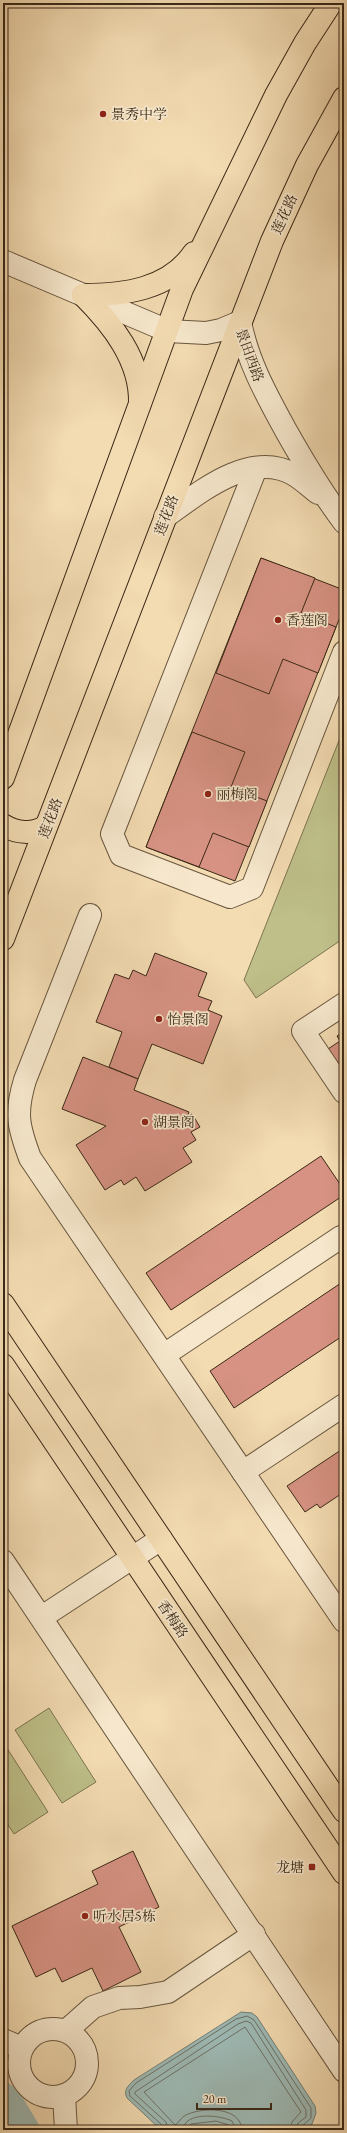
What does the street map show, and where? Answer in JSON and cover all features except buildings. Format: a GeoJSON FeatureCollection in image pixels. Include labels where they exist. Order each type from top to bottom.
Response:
{"type":"FeatureCollection","features":[{"type":"Feature","properties":{"kind":"main road"},"geometry":{"type":"LineString","coordinates":[[3,778],[168,331],[182,289],[276,95],[305,43],[331,3]]}},
{"type":"Feature","properties":{"kind":"main road","name":"莲花路"},"geometry":{"type":"LineString","coordinates":[[3,939],[240,322],[288,203],[344,98]]}},
{"type":"Feature","properties":{"kind":"main road"},"geometry":{"type":"LineString","coordinates":[[83,296],[127,294],[156,284],[184,264],[209,234]]}},
{"type":"Feature","properties":{"kind":"main road"},"geometry":{"type":"LineString","coordinates":[[83,296],[108,322],[128,353],[138,382],[140,406]]}},
{"type":"Feature","properties":{"kind":"main road"},"geometry":{"type":"LineString","coordinates":[[3,825],[28,833],[35,832],[46,826]]}},
{"type":"Feature","properties":{"kind":"main road"},"geometry":{"type":"LineString","coordinates":[[3,1304],[344,1811]]}},
{"type":"Feature","properties":{"kind":"main road","name":"香梅路"},"geometry":{"type":"LineString","coordinates":[[3,1365],[344,1873]]}},
{"type":"Feature","properties":{"kind":"street","name":"景田西路"},"geometry":{"type":"LineString","coordinates":[[3,261],[168,331],[206,333],[221,330],[240,322],[247,351],[257,378],[328,501],[344,522]]}},
{"type":"Feature","properties":{"kind":"street","name":"景田西路"},"geometry":{"type":"LineString","coordinates":[[165,517],[217,482],[256,468],[269,467],[293,474],[328,501]]}},
{"type":"Feature","properties":{"kind":"street"},"geometry":{"type":"LineString","coordinates":[[256,468],[112,834],[121,855],[230,897],[252,888],[344,652]]}},
{"type":"Feature","properties":{"kind":"street"},"geometry":{"type":"LineString","coordinates":[[90,915],[25,1080],[18,1102],[19,1121],[30,1158],[344,1621]]}},
{"type":"Feature","properties":{"kind":"street"},"geometry":{"type":"LineString","coordinates":[[344,1004],[303,1031],[344,1092]]}},
{"type":"Feature","properties":{"kind":"street"},"geometry":{"type":"LineString","coordinates":[[164,1355],[341,1237]]}},
{"type":"Feature","properties":{"kind":"street"},"geometry":{"type":"LineString","coordinates":[[243,1472],[344,1405]]}},
{"type":"Feature","properties":{"kind":"street"},"geometry":{"type":"LineString","coordinates":[[42,1617],[161,1539]]}},
{"type":"Feature","properties":{"kind":"street"},"geometry":{"type":"LineString","coordinates":[[3,1561],[254,1934],[344,2071]]}},
{"type":"Feature","properties":{"kind":"street"},"geometry":{"type":"LineString","coordinates":[[66,2031],[93,2007],[119,1998],[140,1997],[168,1992],[254,1934]]}},
{"type":"Feature","properties":{"kind":"street"},"geometry":{"type":"LineString","coordinates":[[54,2029],[66,2031],[82,2045],[86,2054],[87,2067],[81,2084],[75,2090],[64,2096],[51,2097],[40,2095],[25,2084],[20,2073],[19,2059],[12,2044],[28,2040],[38,2032],[54,2029]]}},
{"type":"Feature","properties":{"kind":"street"},"geometry":{"type":"LineString","coordinates":[[64,2096],[66,2130]]}},
{"type":"Feature","properties":{"kind":"green space"},"geometry":{"type":"Polygon","coordinates":[[[344,728],[344,938],[256,998],[244,980],[344,728]]]}},
{"type":"Feature","properties":{"kind":"green space"},"geometry":{"type":"Polygon","coordinates":[[[49,1708],[96,1782],[62,1803],[15,1730],[49,1708]]]}},
{"type":"Feature","properties":{"kind":"green space"},"geometry":{"type":"Polygon","coordinates":[[[3,1742],[48,1812],[14,1834],[3,1817],[3,1742]]]}},
{"type":"Feature","properties":{"kind":"water"},"geometry":{"type":"Polygon","coordinates":[[[241,2012],[252,2013],[257,2017],[315,2106],[316,2113],[312,2124],[302,2130],[233,2130],[216,2125],[185,2130],[161,2130],[127,2098],[126,2090],[134,2080],[241,2012]]]}},
{"type":"Feature","properties":{"kind":"waterway"},"geometry":{"type":"LineString","coordinates":[[3,2095],[12,2105],[27,2130]]}},
{"type":"Feature","properties":{"kind":"place","name":"景秀中学"},"geometry":{"type":"Point","coordinates":[103,114]}},
{"type":"Feature","properties":{"kind":"place","name":"香莲阁"},"geometry":{"type":"Point","coordinates":[278,620]}},
{"type":"Feature","properties":{"kind":"place","name":"丽梅阁"},"geometry":{"type":"Point","coordinates":[208,794]}},
{"type":"Feature","properties":{"kind":"place","name":"怡景阁"},"geometry":{"type":"Point","coordinates":[159,1019]}},
{"type":"Feature","properties":{"kind":"place","name":"湖景阁"},"geometry":{"type":"Point","coordinates":[145,1122]}},
{"type":"Feature","properties":{"kind":"place","name":"龙塘"},"geometry":{"type":"Point","coordinates":[312,1867]}},
{"type":"Feature","properties":{"kind":"place","name":"听水居5栋"},"geometry":{"type":"Point","coordinates":[85,1916]}}]}
